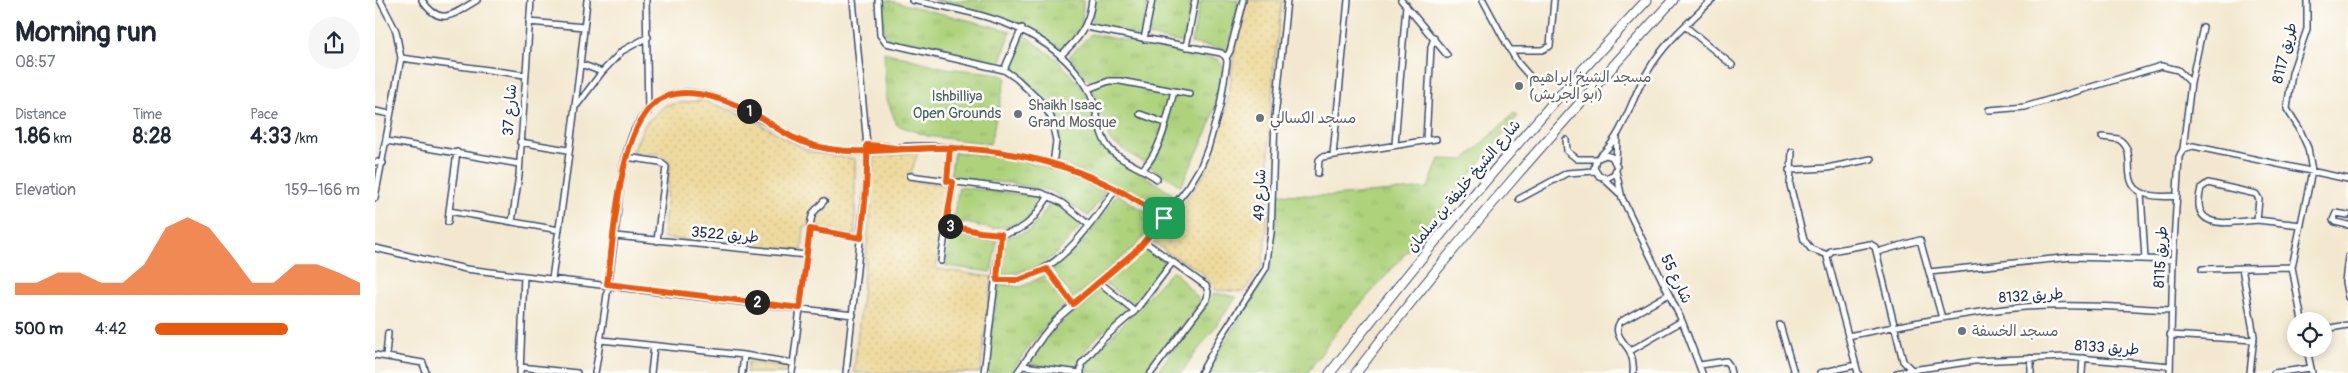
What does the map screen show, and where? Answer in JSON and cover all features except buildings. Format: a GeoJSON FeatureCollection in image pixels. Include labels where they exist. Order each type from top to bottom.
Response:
{"type":"FeatureCollection","features":[{"type":"Feature","properties":{"kind":"highway","name":"شارع الشيخ خليفة بن سلمان"},"geometry":{"type":"LineString","coordinates":[[1330,373],[1497,166],[1585,66],[1647,0]]}},
{"type":"Feature","properties":{"kind":"highway"},"geometry":{"type":"LineString","coordinates":[[1357,373],[1395,320],[1513,179],[1673,0]]}},
{"type":"Feature","properties":{"kind":"street"},"geometry":{"type":"LineString","coordinates":[[375,198],[401,58],[396,31],[380,0]]}},
{"type":"Feature","properties":{"kind":"street"},"geometry":{"type":"LineString","coordinates":[[422,0],[429,12],[444,17],[453,15],[477,0]]}},
{"type":"Feature","properties":{"kind":"street","name":"شارع 37"},"geometry":{"type":"LineString","coordinates":[[512,222],[517,192],[531,0]]}},
{"type":"Feature","properties":{"kind":"street"},"geometry":{"type":"LineString","coordinates":[[552,279],[568,150],[577,105],[587,0]]}},
{"type":"Feature","properties":{"kind":"street"},"geometry":{"type":"LineString","coordinates":[[647,0],[648,112]]}},
{"type":"Feature","properties":{"kind":"street"},"geometry":{"type":"LineString","coordinates":[[846,373],[866,199],[867,152],[853,0]]}},
{"type":"Feature","properties":{"kind":"street"},"geometry":{"type":"LineString","coordinates":[[878,0],[881,35],[885,43],[1004,70],[1031,90],[1043,103],[1051,117],[1056,141],[1053,165]]}},
{"type":"Feature","properties":{"kind":"street"},"geometry":{"type":"LineString","coordinates":[[915,0],[1021,28],[1061,55],[1088,89],[1097,109],[1107,145],[1114,153],[1157,179]]}},
{"type":"Feature","properties":{"kind":"street"},"geometry":{"type":"LineString","coordinates":[[1061,55],[1078,40],[1086,27],[1092,0]]}},
{"type":"Feature","properties":{"kind":"street"},"geometry":{"type":"LineString","coordinates":[[1144,38],[1152,0]]}},
{"type":"Feature","properties":{"kind":"street"},"geometry":{"type":"LineString","coordinates":[[1186,46],[1195,0]]}},
{"type":"Feature","properties":{"kind":"street"},"geometry":{"type":"LineString","coordinates":[[1017,373],[1043,336],[1073,304],[1145,242],[1189,186],[1201,166],[1221,106],[1226,58],[1231,52],[1243,0]]}},
{"type":"Feature","properties":{"kind":"street","name":"شارع 49"},"geometry":{"type":"LineString","coordinates":[[1201,373],[1221,337],[1266,268],[1271,234],[1275,118],[1287,0]]}},
{"type":"Feature","properties":{"kind":"street"},"geometry":{"type":"LineString","coordinates":[[1333,155],[1348,0]]}},
{"type":"Feature","properties":{"kind":"street"},"geometry":{"type":"LineString","coordinates":[[1401,0],[1447,55]]}},
{"type":"Feature","properties":{"kind":"street"},"geometry":{"type":"LineString","coordinates":[[1483,0],[1510,50],[1532,79]]}},
{"type":"Feature","properties":{"kind":"street"},"geometry":{"type":"LineString","coordinates":[[1510,50],[1542,50],[1550,46],[1552,42],[1554,0]]}},
{"type":"Feature","properties":{"kind":"street"},"geometry":{"type":"LineString","coordinates":[[1595,171],[1597,158],[1617,137],[1648,71],[1667,44],[1712,0]]}},
{"type":"Feature","properties":{"kind":"street","name":"طريق 8117"},"geometry":{"type":"LineString","coordinates":[[2301,312],[2292,267],[2312,171],[2308,148],[2299,128],[2287,109],[2292,73],[2307,29],[2307,0]]}},
{"type":"Feature","properties":{"kind":"street"},"geometry":{"type":"LineString","coordinates":[[1395,145],[1406,5]]}},
{"type":"Feature","properties":{"kind":"street"},"geometry":{"type":"LineString","coordinates":[[529,22],[584,27]]}},
{"type":"Feature","properties":{"kind":"street"},"geometry":{"type":"LineString","coordinates":[[1685,26],[1731,65]]}},
{"type":"Feature","properties":{"kind":"street"},"geometry":{"type":"LineString","coordinates":[[1086,27],[1221,53],[1226,58]]}},
{"type":"Feature","properties":{"kind":"street","name":"طريق 8115"},"geometry":{"type":"LineString","coordinates":[[2170,373],[2170,310],[2179,157],[2185,147],[2191,83],[2203,27]]}},
{"type":"Feature","properties":{"kind":"street"},"geometry":{"type":"LineString","coordinates":[[1004,70],[1021,28]]}},
{"type":"Feature","properties":{"kind":"street"},"geometry":{"type":"LineString","coordinates":[[577,105],[601,72],[622,51],[648,37]]}},
{"type":"Feature","properties":{"kind":"street"},"geometry":{"type":"LineString","coordinates":[[1426,140],[1431,47],[1434,38]]}},
{"type":"Feature","properties":{"kind":"street"},"geometry":{"type":"LineString","coordinates":[[401,58],[525,74]]}},
{"type":"Feature","properties":{"kind":"street"},"geometry":{"type":"LineString","coordinates":[[581,64],[601,72]]}},
{"type":"Feature","properties":{"kind":"street"},"geometry":{"type":"LineString","coordinates":[[1989,110],[2025,107],[2161,66],[2178,70],[2191,83]]}},
{"type":"Feature","properties":{"kind":"street"},"geometry":{"type":"LineString","coordinates":[[1088,89],[1099,84],[1121,81],[1190,94]]}},
{"type":"Feature","properties":{"kind":"street"},"geometry":{"type":"LineString","coordinates":[[1143,169],[1155,153],[1174,91]]}},
{"type":"Feature","properties":{"kind":"street"},"geometry":{"type":"LineString","coordinates":[[595,373],[615,236],[621,179],[626,157],[635,129],[654,104],[666,97],[679,94],[696,94],[715,98],[747,110],[791,137],[809,144],[835,150],[867,152],[893,148],[950,148],[1007,153],[1084,175],[1116,189],[1164,218]]}},
{"type":"Feature","properties":{"kind":"street"},"geometry":{"type":"LineString","coordinates":[[375,111],[390,114]]}},
{"type":"Feature","properties":{"kind":"street"},"geometry":{"type":"LineString","coordinates":[[1140,114],[1165,123]]}},
{"type":"Feature","properties":{"kind":"street"},"geometry":{"type":"LineString","coordinates":[[1519,198],[1561,176],[1573,172],[1595,171],[1602,178],[1611,177],[1616,170],[1617,137]]}},
{"type":"Feature","properties":{"kind":"street"},"geometry":{"type":"LineString","coordinates":[[2102,137],[2118,139],[2122,142],[2128,159],[2131,182],[2141,193],[2161,197],[2177,196]]}},
{"type":"Feature","properties":{"kind":"street"},"geometry":{"type":"LineString","coordinates":[[1318,173],[1320,158],[1435,139]]}},
{"type":"Feature","properties":{"kind":"street"},"geometry":{"type":"LineString","coordinates":[[1566,140],[1567,151],[1574,158],[1597,158],[1609,155],[1617,163]]}},
{"type":"Feature","properties":{"kind":"street"},"geometry":{"type":"LineString","coordinates":[[387,141],[519,164]]}},
{"type":"Feature","properties":{"kind":"street"},"geometry":{"type":"LineString","coordinates":[[520,142],[568,150]]}},
{"type":"Feature","properties":{"kind":"street"},"geometry":{"type":"LineString","coordinates":[[867,145],[893,148]]}},
{"type":"Feature","properties":{"kind":"street"},"geometry":{"type":"LineString","coordinates":[[2185,147],[2348,179]]}},
{"type":"Feature","properties":{"kind":"street"},"geometry":{"type":"LineString","coordinates":[[947,181],[950,148]]}},
{"type":"Feature","properties":{"kind":"street"},"geometry":{"type":"LineString","coordinates":[[448,222],[457,152]]}},
{"type":"Feature","properties":{"kind":"street"},"geometry":{"type":"LineString","coordinates":[[1792,152],[1789,170],[1791,192],[1804,240],[1811,249],[1827,255]]}},
{"type":"Feature","properties":{"kind":"street"},"geometry":{"type":"LineString","coordinates":[[626,157],[656,161],[666,167],[657,241]]}},
{"type":"Feature","properties":{"kind":"street"},"geometry":{"type":"LineString","coordinates":[[1789,170],[1827,168],[1871,159]]}},
{"type":"Feature","properties":{"kind":"street"},"geometry":{"type":"LineString","coordinates":[[375,162],[383,163]]}},
{"type":"Feature","properties":{"kind":"street","name":"شارع 55"},"geometry":{"type":"LineString","coordinates":[[1616,170],[1622,198],[1682,321],[1702,373]]}},
{"type":"Feature","properties":{"kind":"street"},"geometry":{"type":"LineString","coordinates":[[910,176],[1034,191],[1062,203],[1089,225]]}},
{"type":"Feature","properties":{"kind":"street","name":"شارع 55"},"geometry":{"type":"LineString","coordinates":[[1602,178],[1622,198]]}},
{"type":"Feature","properties":{"kind":"street"},"geometry":{"type":"LineString","coordinates":[[941,262],[953,182]]}},
{"type":"Feature","properties":{"kind":"street"},"geometry":{"type":"LineString","coordinates":[[2257,220],[2259,199],[2256,194],[2208,183],[2201,188],[2199,198],[2201,212],[2211,223],[2257,220],[2301,225]]}},
{"type":"Feature","properties":{"kind":"street"},"geometry":{"type":"LineString","coordinates":[[997,280],[1019,280],[1047,269],[1089,225],[1116,189]]}},
{"type":"Feature","properties":{"kind":"street"},"geometry":{"type":"LineString","coordinates":[[2141,193],[2145,259]]}},
{"type":"Feature","properties":{"kind":"street"},"geometry":{"type":"LineString","coordinates":[[946,225],[1001,234],[1028,224],[1049,196]]}},
{"type":"Feature","properties":{"kind":"street"},"geometry":{"type":"LineString","coordinates":[[792,373],[810,229],[813,213],[824,201]]}},
{"type":"Feature","properties":{"kind":"street"},"geometry":{"type":"LineString","coordinates":[[449,210],[559,230]]}},
{"type":"Feature","properties":{"kind":"street"},"geometry":{"type":"LineString","coordinates":[[2348,215],[2336,213],[2333,219],[2335,222],[2348,225]]}},
{"type":"Feature","properties":{"kind":"street"},"geometry":{"type":"LineString","coordinates":[[810,229],[861,238]]}},
{"type":"Feature","properties":{"kind":"street"},"geometry":{"type":"LineString","coordinates":[[983,373],[997,280],[1001,234]]}},
{"type":"Feature","properties":{"kind":"street","name":"طريق 3522"},"geometry":{"type":"LineString","coordinates":[[615,236],[807,255]]}},
{"type":"Feature","properties":{"kind":"street"},"geometry":{"type":"LineString","coordinates":[[1877,252],[1919,240],[1942,318]]}},
{"type":"Feature","properties":{"kind":"street"},"geometry":{"type":"LineString","coordinates":[[1145,242],[1206,286],[1208,296],[1151,373]]}},
{"type":"Feature","properties":{"kind":"street"},"geometry":{"type":"LineString","coordinates":[[1827,255],[1831,251],[1873,244],[1877,252],[1903,361],[1911,370]]}},
{"type":"Feature","properties":{"kind":"street"},"geometry":{"type":"LineString","coordinates":[[375,248],[466,269],[607,284],[853,315]]}},
{"type":"Feature","properties":{"kind":"street"},"geometry":{"type":"LineString","coordinates":[[1827,255],[1858,373]]}},
{"type":"Feature","properties":{"kind":"street"},"geometry":{"type":"LineString","coordinates":[[1929,272],[2066,257],[2173,260]]}},
{"type":"Feature","properties":{"kind":"street"},"geometry":{"type":"LineString","coordinates":[[2348,257],[2345,274],[2348,298]]}},
{"type":"Feature","properties":{"kind":"street"},"geometry":{"type":"LineString","coordinates":[[1022,366],[1081,373],[1081,364],[1103,339],[1135,311],[1172,263]]}},
{"type":"Feature","properties":{"kind":"street"},"geometry":{"type":"LineString","coordinates":[[2201,269],[2292,267]]}},
{"type":"Feature","properties":{"kind":"street"},"geometry":{"type":"LineString","coordinates":[[2243,268],[2254,340],[2250,373]]}},
{"type":"Feature","properties":{"kind":"street"},"geometry":{"type":"LineString","coordinates":[[1047,269],[1073,304]]}},
{"type":"Feature","properties":{"kind":"street"},"geometry":{"type":"LineString","coordinates":[[520,373],[524,276]]}},
{"type":"Feature","properties":{"kind":"street"},"geometry":{"type":"LineString","coordinates":[[1099,282],[1135,311]]}},
{"type":"Feature","properties":{"kind":"street"},"geometry":{"type":"LineString","coordinates":[[1633,373],[1633,361],[1630,351],[1617,333],[1618,325],[1669,294]]}},
{"type":"Feature","properties":{"kind":"street","name":"طريق 8132"},"geometry":{"type":"LineString","coordinates":[[1848,336],[1942,318],[2048,306],[2170,310]]}},
{"type":"Feature","properties":{"kind":"street"},"geometry":{"type":"LineString","coordinates":[[1630,351],[1682,321]]}},
{"type":"Feature","properties":{"kind":"street"},"geometry":{"type":"LineString","coordinates":[[1780,325],[1794,373]]}},
{"type":"Feature","properties":{"kind":"street"},"geometry":{"type":"LineString","coordinates":[[2332,328],[2348,325]]}},
{"type":"Feature","properties":{"kind":"street"},"geometry":{"type":"LineString","coordinates":[[387,356],[388,333]]}},
{"type":"Feature","properties":{"kind":"street"},"geometry":{"type":"LineString","coordinates":[[2170,334],[2254,340]]}},
{"type":"Feature","properties":{"kind":"street"},"geometry":{"type":"LineString","coordinates":[[601,340],[744,355],[793,363]]}},
{"type":"Feature","properties":{"kind":"street"},"geometry":{"type":"LineString","coordinates":[[651,373],[654,346]]}},
{"type":"Feature","properties":{"kind":"street"},"geometry":{"type":"LineString","coordinates":[[375,354],[423,363],[426,373]]}},
{"type":"Feature","properties":{"kind":"street"},"geometry":{"type":"LineString","coordinates":[[741,373],[744,355]]}},
{"type":"Feature","properties":{"kind":"street"},"geometry":{"type":"LineString","coordinates":[[2274,373],[2311,370],[2309,357]]}},
{"type":"Feature","properties":{"kind":"street"},"geometry":{"type":"LineString","coordinates":[[2031,358],[2031,373]]}},
{"type":"Feature","properties":{"kind":"street","name":"طريق 8133"},"geometry":{"type":"LineString","coordinates":[[1897,373],[1974,361],[2031,358],[2083,358],[2170,366]]}},
{"type":"Feature","properties":{"kind":"street"},"geometry":{"type":"LineString","coordinates":[[2082,373],[2083,358]]}},
{"type":"Feature","properties":{"kind":"street"},"geometry":{"type":"LineString","coordinates":[[1700,365],[1726,361],[1731,373]]}},
{"type":"Feature","properties":{"kind":"street"},"geometry":{"type":"LineString","coordinates":[[1820,373],[1856,365]]}},
{"type":"Feature","properties":{"kind":"street"},"geometry":{"type":"LineString","coordinates":[[521,367],[577,373]]}},
{"type":"Feature","properties":{"kind":"green space"},"geometry":{"type":"Polygon","coordinates":[[[887,0],[1011,31],[1000,64],[892,42],[885,34],[880,5],[887,0]]]}},
{"type":"Feature","properties":{"kind":"green space"},"geometry":{"type":"Polygon","coordinates":[[[932,0],[1083,0],[1082,27],[1061,49],[1017,22],[932,0]]]}},
{"type":"Feature","properties":{"kind":"green space"},"geometry":{"type":"Polygon","coordinates":[[[1094,0],[1148,0],[1141,38],[1091,24],[1094,0]]]}},
{"type":"Feature","properties":{"kind":"green space"},"geometry":{"type":"Polygon","coordinates":[[[1155,0],[1192,0],[1183,43],[1148,36],[1155,0]]]}},
{"type":"Feature","properties":{"kind":"green space"},"geometry":{"type":"Polygon","coordinates":[[[1201,0],[1239,0],[1229,50],[1191,43],[1201,0]]]}},
{"type":"Feature","properties":{"kind":"green space"},"geometry":{"type":"Polygon","coordinates":[[[1023,34],[1058,60],[1087,94],[1099,145],[1172,194],[1162,208],[1058,162],[1059,121],[1041,93],[1010,69],[1023,34]]]}},
{"type":"Feature","properties":{"kind":"green space"},"geometry":{"type":"Polygon","coordinates":[[[1091,34],[1218,59],[1226,72],[1208,130],[1181,186],[1110,141],[1090,82],[1069,56],[1091,34]]]}},
{"type":"Feature","properties":{"kind":"green space","name":"Ishbilliya Open Grounds"},"geometry":{"type":"Polygon","coordinates":[[[884,52],[945,68],[993,73],[1006,77],[990,144],[928,136],[897,125],[886,97],[884,52]]]}},
{"type":"Feature","properties":{"kind":"green space"},"geometry":{"type":"Polygon","coordinates":[[[1514,113],[1518,116],[1400,260],[1341,326],[1307,373],[1207,373],[1253,296],[1269,276],[1277,217],[1277,194],[1332,196],[1428,188],[1439,159],[1464,160],[1514,113]]]}},
{"type":"Feature","properties":{"kind":"green space"},"geometry":{"type":"Polygon","coordinates":[[[954,152],[1014,158],[1059,171],[1106,192],[1088,216],[1051,191],[1009,183],[950,178],[954,152]]]}},
{"type":"Feature","properties":{"kind":"green space"},"geometry":{"type":"Polygon","coordinates":[[[959,187],[1043,197],[1024,222],[993,229],[953,220],[959,187]]]}},
{"type":"Feature","properties":{"kind":"green space"},"geometry":{"type":"Polygon","coordinates":[[[1117,194],[1158,220],[1137,245],[1073,299],[1051,269],[1087,238],[1117,194]]]}},
{"type":"Feature","properties":{"kind":"green space"},"geometry":{"type":"Polygon","coordinates":[[[1052,201],[1082,225],[1059,251],[1037,269],[1002,275],[1005,238],[1030,231],[1052,201]]]}},
{"type":"Feature","properties":{"kind":"green space"},"geometry":{"type":"Polygon","coordinates":[[[951,229],[979,236],[998,237],[991,272],[946,266],[951,229]]]}},
{"type":"Feature","properties":{"kind":"green space"},"geometry":{"type":"Polygon","coordinates":[[[1146,247],[1167,264],[1138,307],[1173,270],[1201,302],[1147,373],[1085,372],[1087,362],[1138,308],[1105,283],[1146,247]]]}},
{"type":"Feature","properties":{"kind":"green space"},"geometry":{"type":"Polygon","coordinates":[[[1046,275],[1067,304],[1037,336],[1010,373],[986,373],[999,284],[1021,287],[1046,275]]]}},
{"type":"Feature","properties":{"kind":"green space"},"geometry":{"type":"Polygon","coordinates":[[[1100,288],[1129,310],[1091,344],[1084,352],[1075,370],[1028,364],[1061,324],[1100,288]]]}},
{"type":"Feature","properties":{"kind":"green space"},"geometry":{"type":"Polygon","coordinates":[[[1215,293],[1237,297],[1181,373],[1156,373],[1215,293]]]}},
{"type":"Feature","properties":{"kind":"sand"},"geometry":{"type":"Polygon","coordinates":[[[1247,0],[1282,0],[1270,116],[1267,231],[1262,266],[1244,292],[1216,290],[1201,271],[1168,253],[1153,241],[1180,209],[1204,174],[1227,107],[1236,40],[1247,0]]]}},
{"type":"Feature","properties":{"kind":"sand"},"geometry":{"type":"Polygon","coordinates":[[[703,100],[748,117],[810,152],[855,159],[855,237],[814,226],[804,227],[802,251],[663,238],[670,162],[660,153],[632,154],[645,124],[666,105],[703,100]]]}},
{"type":"Feature","properties":{"kind":"sand"},"geometry":{"type":"Polygon","coordinates":[[[918,152],[908,181],[949,185],[936,269],[992,277],[980,373],[854,373],[874,157],[918,152]]]}},
{"type":"Feature","properties":{"kind":"sand"},"geometry":{"type":"Polygon","coordinates":[[[748,362],[788,367],[789,373],[747,373],[748,362]]]}},
{"type":"Feature","properties":{"kind":"place","name":"مسجد الشيخ إبراهيم (أبو الجريش)"},"geometry":{"type":"Point","coordinates":[1519,86]}},
{"type":"Feature","properties":{"kind":"place","name":"Shaikh Isaac Grand Mosque"},"geometry":{"type":"Point","coordinates":[1018,114]}},
{"type":"Feature","properties":{"kind":"place","name":"مسجد الكسالي"},"geometry":{"type":"Point","coordinates":[1260,118]}},
{"type":"Feature","properties":{"kind":"place","name":"مسجد الخسفة"},"geometry":{"type":"Point","coordinates":[1962,331]}},
{"type":"Feature","properties":{"kind":"route"},"geometry":{"type":"LineString","coordinates":[[1164,218],[1116,189],[1084,175],[1029,158],[988,150],[937,147],[893,148],[887,151],[867,152],[821,148],[791,137],[747,110],[715,98],[696,94],[679,94],[666,97],[654,104],[635,129],[630,141],[621,179],[615,236],[607,284],[800,308],[810,229],[861,238],[866,199],[867,175],[867,152],[867,145],[893,148],[950,148],[947,181],[953,182],[946,225],[1001,234],[997,280],[1019,280],[1047,269],[1073,304],[1138,249],[1152,235],[1164,218]]}}]}
